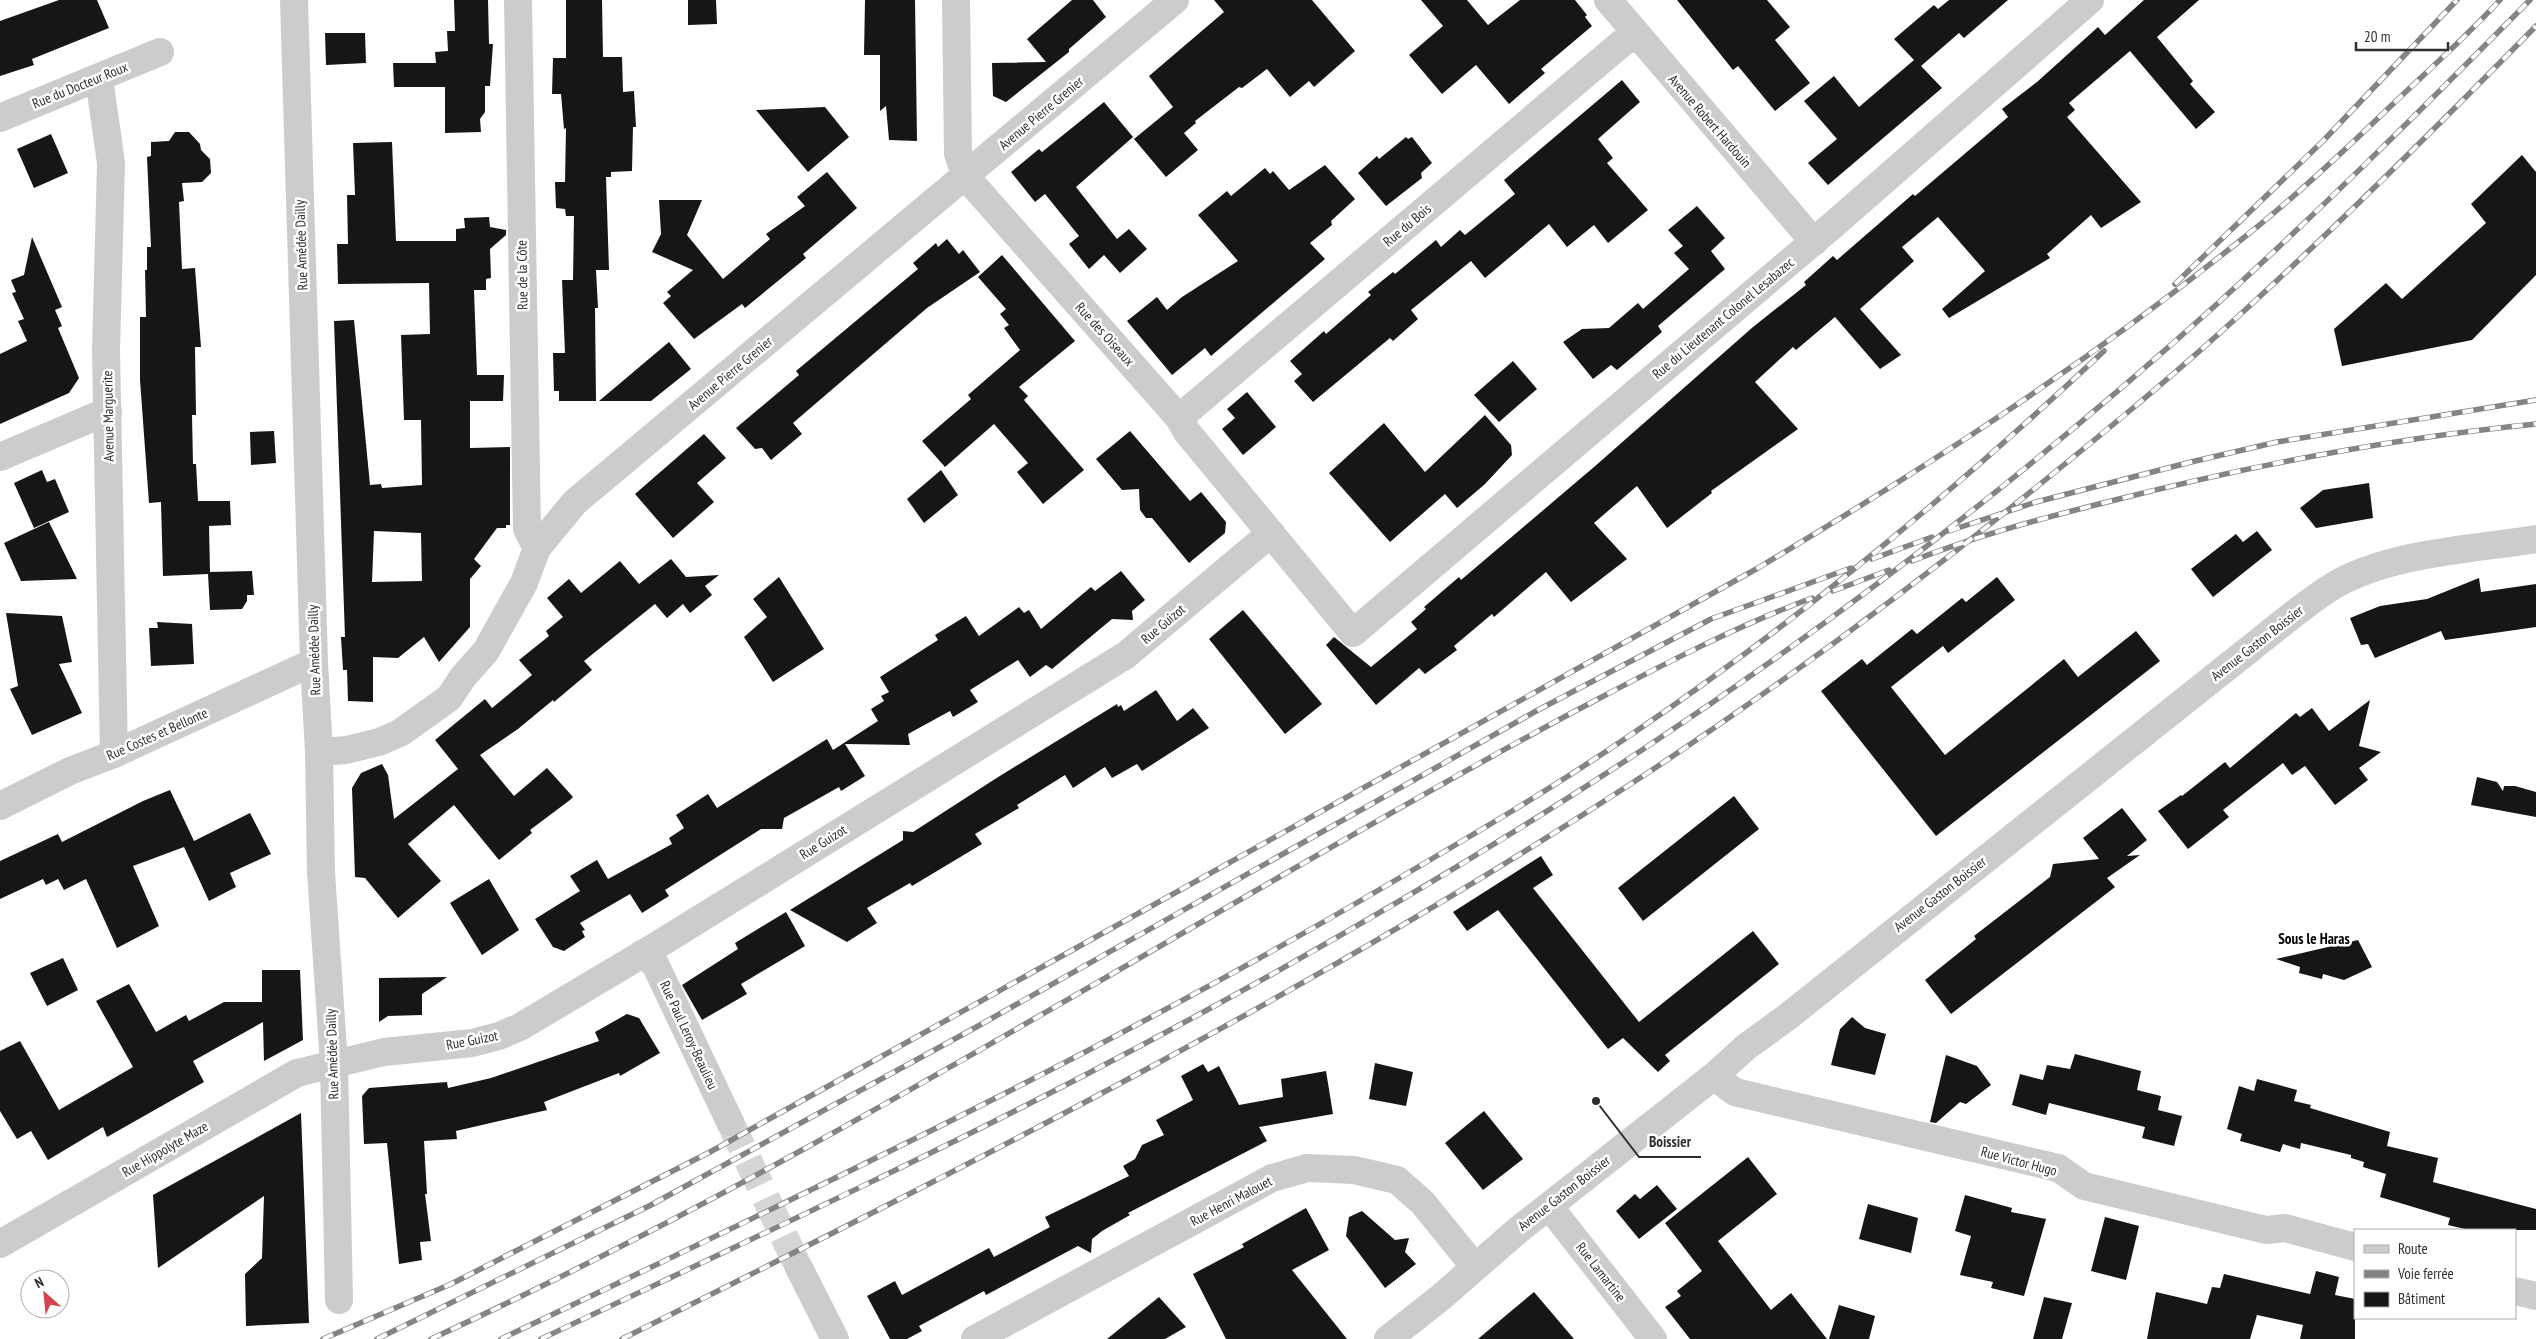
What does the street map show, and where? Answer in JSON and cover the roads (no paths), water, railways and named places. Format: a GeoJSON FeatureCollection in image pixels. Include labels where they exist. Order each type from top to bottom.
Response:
{"type":"FeatureCollection","features":[{"type":"Feature","properties":{"kind":"street","name":"Rue Amédée Dailly"},"geometry":{"type":"LineString","coordinates":[[294,0],[314,662],[320,752],[321,872],[334,1064],[339,1300]]}},
{"type":"Feature","properties":{"kind":"street","name":"Rue de la Côte"},"geometry":{"type":"LineString","coordinates":[[518,0],[527,529],[537,548]]}},
{"type":"Feature","properties":{"kind":"street","name":"Rue des Oiseaux"},"geometry":{"type":"LineString","coordinates":[[956,0],[958,154],[966,177],[1179,418],[1187,432],[1353,633]]}},
{"type":"Feature","properties":{"kind":"street","name":"Avenue Pierre Grenier"},"geometry":{"type":"LineString","coordinates":[[320,752],[346,750],[379,742],[400,733],[449,698],[463,677],[486,651],[524,583],[537,548],[575,502],[966,177],[1175,0]]}},
{"type":"Feature","properties":{"kind":"street","name":"Avenue Robert Hardouin"},"geometry":{"type":"LineString","coordinates":[[1608,0],[1814,242]]}},
{"type":"Feature","properties":{"kind":"street","name":"Rue du Lieutenant Colonel Lesabazec"},"geometry":{"type":"LineString","coordinates":[[1353,633],[1814,242],[2090,0]]}},
{"type":"Feature","properties":{"kind":"street","name":"Rue du Bois"},"geometry":{"type":"LineString","coordinates":[[1179,418],[1614,50],[1636,35]]}},
{"type":"Feature","properties":{"kind":"street","name":"Rue du Docteur Roux"},"geometry":{"type":"LineString","coordinates":[[0,118],[160,52]]}},
{"type":"Feature","properties":{"kind":"street","name":"Avenue Marguerite"},"geometry":{"type":"LineString","coordinates":[[99,78],[111,163],[106,341],[114,754]]}},
{"type":"Feature","properties":{"kind":"street"},"geometry":{"type":"LineString","coordinates":[[0,457],[108,410]]}},
{"type":"Feature","properties":{"kind":"street","name":"Rue Guizot"},"geometry":{"type":"LineString","coordinates":[[334,1064],[384,1052],[472,1043],[499,1036],[520,1027],[642,954],[1126,655],[1270,533]]}},
{"type":"Feature","properties":{"kind":"street","name":"Avenue Gaston Boissier"},"geometry":{"type":"LineString","coordinates":[[1388,1339],[1440,1298],[1474,1266],[1714,1076],[1746,1047],[1786,1018],[2295,613],[2341,581],[2370,569],[2405,560],[2536,539]]}},
{"type":"Feature","properties":{"kind":"street","name":"Rue Costes et Bellonte"},"geometry":{"type":"LineString","coordinates":[[0,806],[70,771],[114,754],[314,662]]}},
{"type":"Feature","properties":{"kind":"street","name":"Rue Paul Leroy-Beaulieu"},"geometry":{"type":"LineString","coordinates":[[642,954],[655,964],[730,1122]]}},
{"type":"Feature","properties":{"kind":"street","name":"Rue Hippolyte Maze"},"geometry":{"type":"LineString","coordinates":[[1,1243],[297,1072],[334,1064]]}},
{"type":"Feature","properties":{"kind":"street","name":"Rue Victor Hugo"},"geometry":{"type":"LineString","coordinates":[[1714,1076],[1735,1092],[2058,1168],[2084,1186],[2266,1230],[2285,1228],[2354,1247]]}},
{"type":"Feature","properties":{"kind":"street","name":"Rue Henri Malouet"},"geometry":{"type":"LineString","coordinates":[[975,1339],[1272,1178],[1307,1168],[1354,1170],[1396,1180],[1423,1203],[1474,1266]]}},
{"type":"Feature","properties":{"kind":"street","name":"Rue Lamartine"},"geometry":{"type":"LineString","coordinates":[[1549,1206],[1653,1339]]}},
{"type":"Feature","properties":{"kind":"street"},"geometry":{"type":"LineString","coordinates":[[798,1266],[835,1339]]}},
{"type":"Feature","properties":{"kind":"street"},"geometry":{"type":"LineString","coordinates":[[2516,1290],[2536,1296]]}},
{"type":"Feature","properties":{"kind":"tunnel"},"geometry":{"type":"LineString","coordinates":[[730,1122],[798,1266]]}},
{"type":"Feature","properties":{"kind":"railway"},"geometry":{"type":"LineString","coordinates":[[2175,284],[2323,141],[2457,0]]}},
{"type":"Feature","properties":{"kind":"railway"},"geometry":{"type":"LineString","coordinates":[[323,1339],[451,1284],[710,1152],[1758,568],[1820,531],[2003,414],[2180,288],[2258,226],[2357,139],[2449,52],[2500,0]]}},
{"type":"Feature","properties":{"kind":"railway"},"geometry":{"type":"LineString","coordinates":[[541,1339],[816,1209],[1087,1074],[1229,998],[1369,919],[1575,794],[1642,750],[1792,647],[1865,593],[1938,538],[2080,423],[2217,304],[2297,230],[2415,116],[2530,0]]}},
{"type":"Feature","properties":{"kind":"railway"},"geometry":{"type":"LineString","coordinates":[[622,1339],[1015,1139],[1273,1000],[1400,927],[1525,851],[1696,740],[1790,675],[1928,572],[2018,502],[2154,390],[2233,321],[2349,213],[2536,26]]}},
{"type":"Feature","properties":{"kind":"railway"},"geometry":{"type":"LineString","coordinates":[[501,1339],[838,1177],[1061,1065],[1281,946],[1542,793],[1694,691],[1756,646],[1876,552],[2048,403],[2104,351]]}},
{"type":"Feature","properties":{"kind":"railway"},"geometry":{"type":"LineString","coordinates":[[1949,531],[2036,502],[2277,442],[2536,400]]}},
{"type":"Feature","properties":{"kind":"railway"},"geometry":{"type":"LineString","coordinates":[[1912,561],[1962,543],[2038,520],[2219,475],[2377,445],[2536,424]]}},
{"type":"Feature","properties":{"kind":"railway"},"geometry":{"type":"LineString","coordinates":[[1872,559],[1932,537]]}},
{"type":"Feature","properties":{"kind":"railway"},"geometry":{"type":"LineString","coordinates":[[377,1339],[649,1206],[971,1030],[1538,710],[1711,619],[1851,568]]}},
{"type":"Feature","properties":{"kind":"railway"},"geometry":{"type":"LineString","coordinates":[[1833,591],[1889,570]]}},
{"type":"Feature","properties":{"kind":"railway"},"geometry":{"type":"LineString","coordinates":[[431,1339],[541,1287],[758,1174],[971,1055],[1481,762],[1559,720],[1703,645],[1757,620],[1812,598]]}},
{"type":"Feature","properties":{"kind":"place","name":"Boissier"},"geometry":{"type":"Point","coordinates":[1596,1101]}},
{"type":"Feature","properties":{"kind":"district","name":"Sous le Haras"},"geometry":{"type":"Point","coordinates":[2314,938]}}]}
